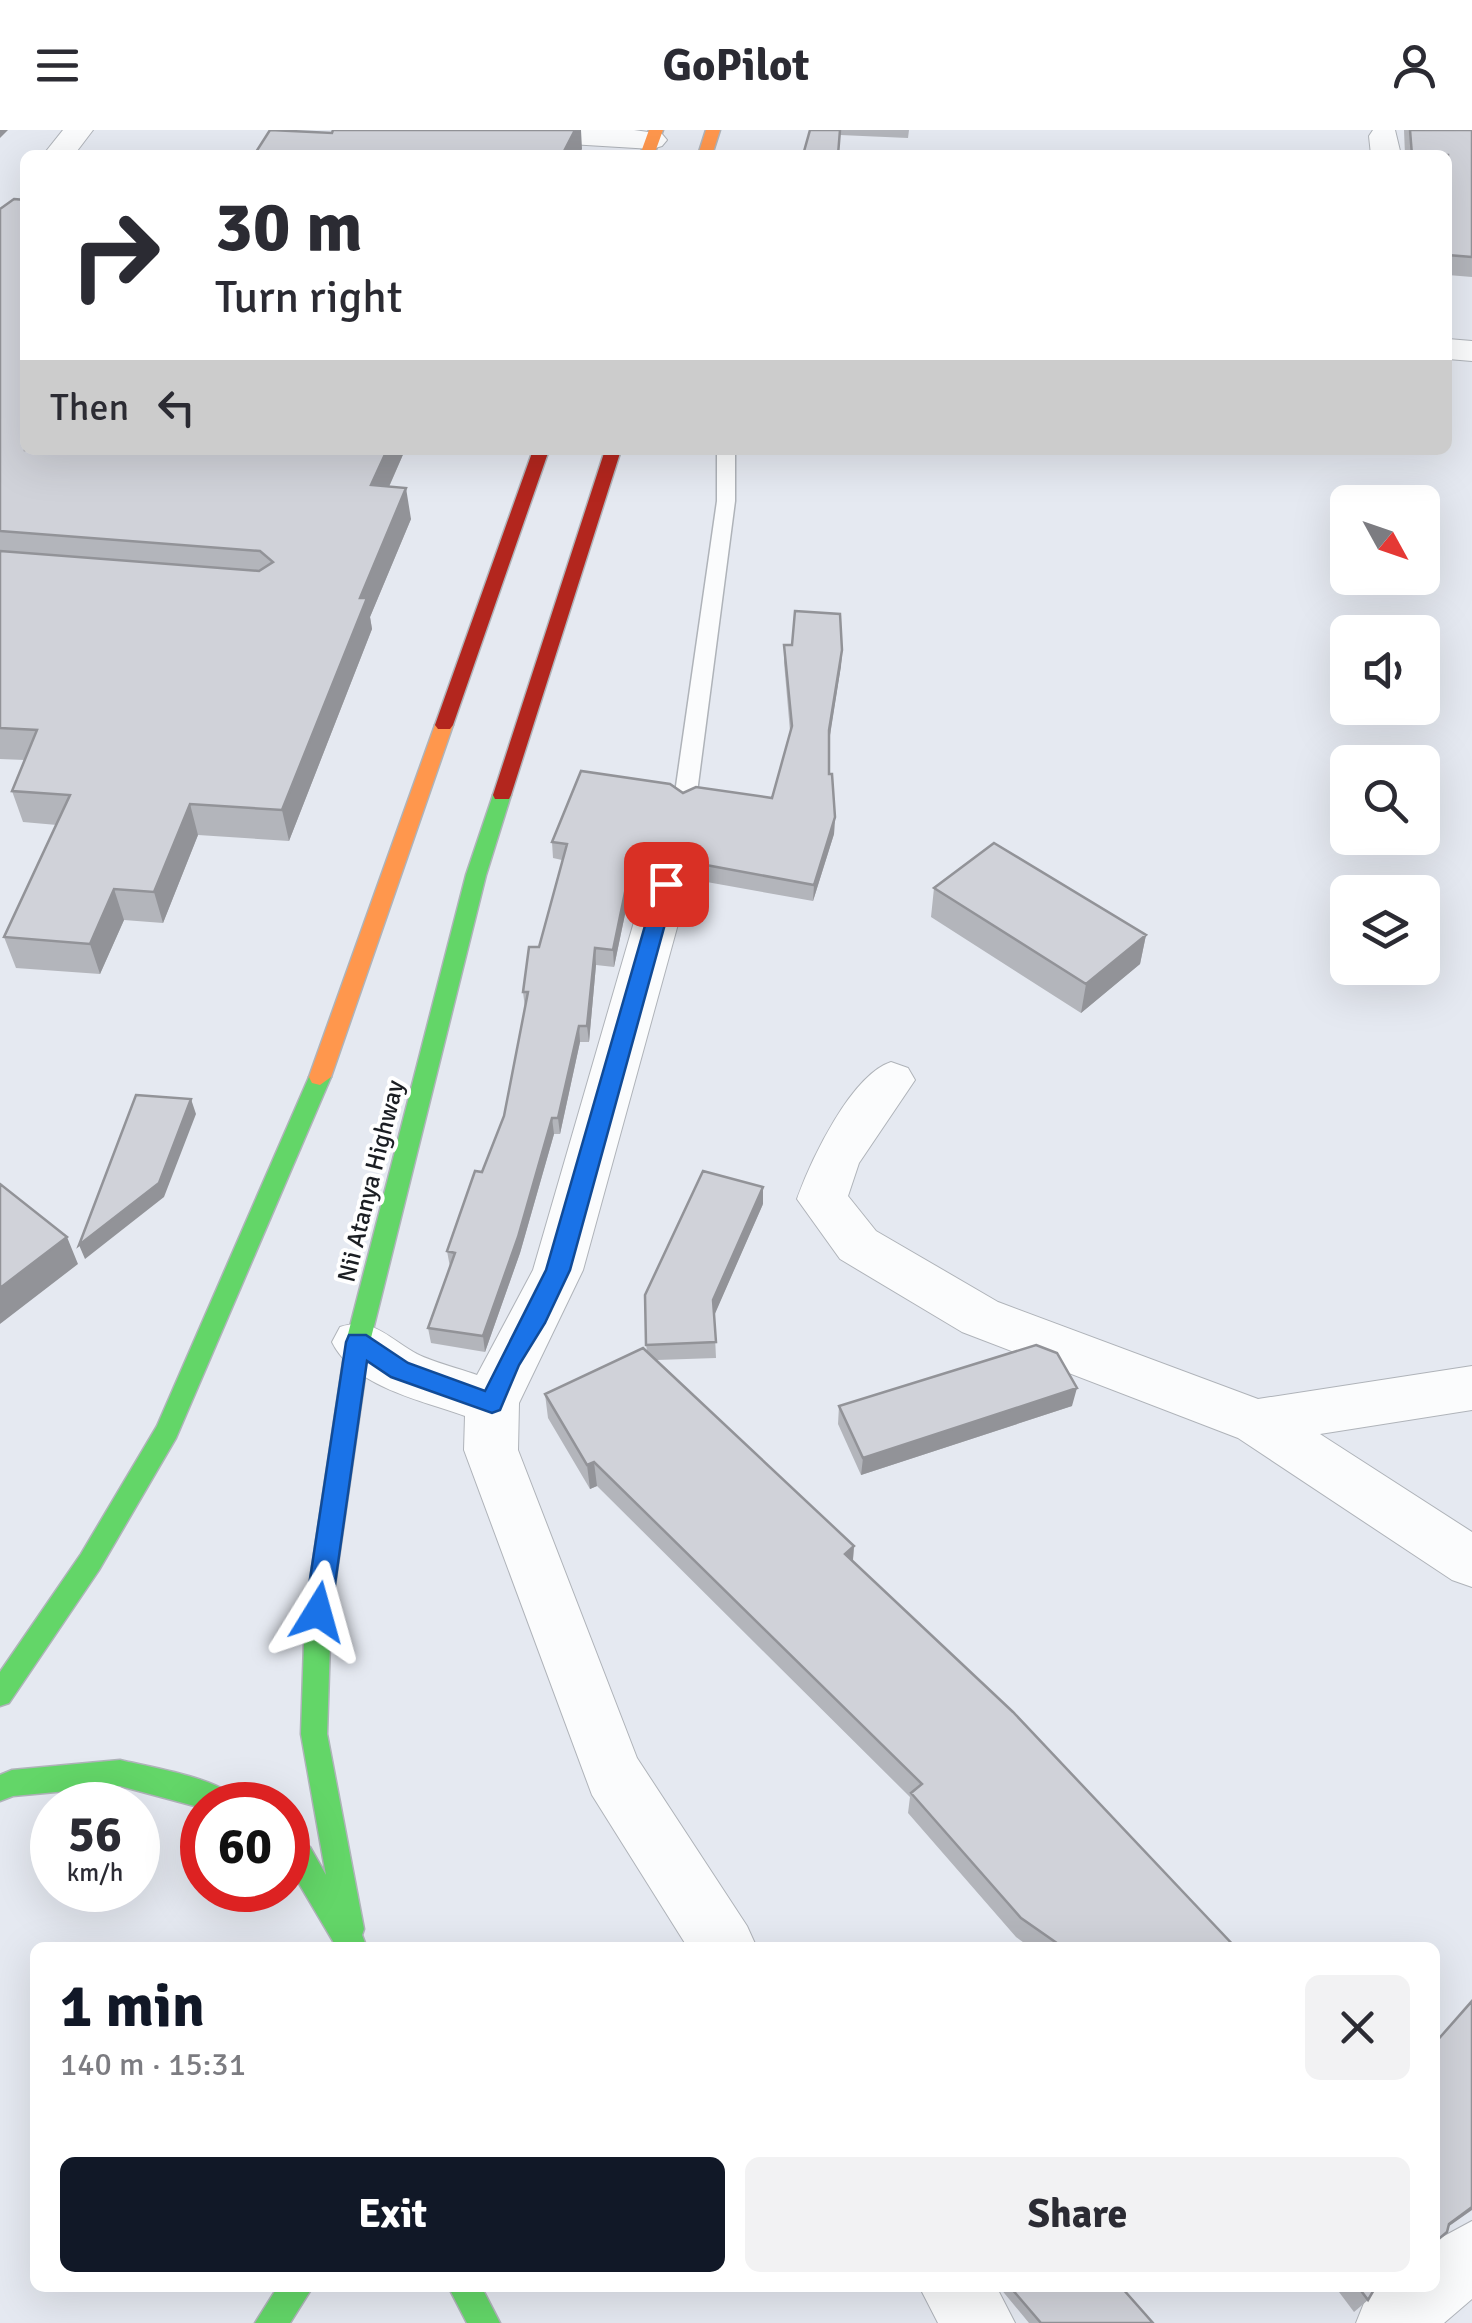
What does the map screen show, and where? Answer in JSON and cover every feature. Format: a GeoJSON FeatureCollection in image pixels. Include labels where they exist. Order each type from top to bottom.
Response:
{"type":"FeatureCollection","features":[{"type":"Feature","properties":{"kind":"main road"},"geometry":{"type":"LineString","coordinates":[[0,1694],[90,1562],[168,1431],[320,1078],[539,455]]}},
{"type":"Feature","properties":{"kind":"main road","name":"Nii Atanya Highway"},"geometry":{"type":"LineString","coordinates":[[352,1942],[314,1734],[318,1612],[358,1342],[476,874],[610,455]]}},
{"type":"Feature","properties":{"kind":"main road"},"geometry":{"type":"LineString","coordinates":[[0,1788],[12,1783],[120,1773],[180,1789]]}},
{"type":"Feature","properties":{"kind":"main road"},"geometry":{"type":"LineString","coordinates":[[310,1874],[350,1942]]}},
{"type":"Feature","properties":{"kind":"main road"},"geometry":{"type":"LineString","coordinates":[[271,2323],[293,2292]]}},
{"type":"Feature","properties":{"kind":"main road"},"geometry":{"type":"LineString","coordinates":[[467,2292],[484,2323]]}},
{"type":"Feature","properties":{"kind":"street"},"geometry":{"type":"LineString","coordinates":[[62,150],[78,130]]}},
{"type":"Feature","properties":{"kind":"street"},"geometry":{"type":"LineString","coordinates":[[487,130],[652,142]]}},
{"type":"Feature","properties":{"kind":"street"},"geometry":{"type":"LineString","coordinates":[[666,884],[558,1270],[508,1362],[492,1403],[491,1450],[613,1775],[721,1942]]}},
{"type":"Feature","properties":{"kind":"street"},"geometry":{"type":"LineString","coordinates":[[891,1080],[836,1158],[822,1198],[858,1246],[980,1316],[1257,1422],[1472,1562]]}},
{"type":"Feature","properties":{"kind":"street"},"geometry":{"type":"LineString","coordinates":[[358,1342],[400,1370],[492,1403]]}},
{"type":"Feature","properties":{"kind":"street"},"geometry":{"type":"LineString","coordinates":[[1257,1422],[1472,1388]]}},
{"type":"Feature","properties":{"kind":"street"},"geometry":{"type":"LineString","coordinates":[[1440,2281],[1472,2256]]}},
{"type":"Feature","properties":{"kind":"street"},"geometry":{"type":"LineString","coordinates":[[958,2292],[980,2323]]}},
{"type":"Feature","properties":{"kind":"street"},"geometry":{"type":"LineString","coordinates":[[1392,2323],[1426,2292]]}},
{"type":"Feature","properties":{"kind":"lane"},"geometry":{"type":"LineString","coordinates":[[686,800],[728,486],[726,455]]}},
{"type":"Feature","properties":{"kind":"building"},"geometry":{"type":"Polygon","coordinates":[[[270,130],[332,133],[575,130],[565,150],[257,150],[270,130]]]}},
{"type":"Feature","properties":{"kind":"building"},"geometry":{"type":"Polygon","coordinates":[[[810,130],[840,130],[838,150],[804,150],[810,130]]]}},
{"type":"Feature","properties":{"kind":"building"},"geometry":{"type":"Polygon","coordinates":[[[1410,130],[1472,130],[1472,257],[1452,255],[1452,150],[1412,150],[1410,130]]]}},
{"type":"Feature","properties":{"kind":"building"},"geometry":{"type":"Polygon","coordinates":[[[14,199],[20,200],[20,455],[385,455],[371,485],[406,488],[360,598],[367,598],[282,810],[190,804],[154,892],[114,889],[90,944],[4,937],[70,795],[12,791],[37,730],[0,728],[0,551],[259,571],[273,562],[260,551],[0,531],[0,209],[14,199]]]}},
{"type":"Feature","properties":{"kind":"building"},"geometry":{"type":"Polygon","coordinates":[[[795,611],[840,614],[842,650],[829,730],[829,774],[835,817],[814,885],[690,862],[683,853],[667,849],[647,856],[633,854],[613,950],[595,948],[587,1026],[579,1026],[558,1118],[552,1118],[518,1237],[483,1336],[428,1328],[455,1253],[447,1251],[475,1171],[482,1172],[504,1116],[528,992],[523,992],[529,947],[539,947],[567,844],[552,842],[581,771],[670,784],[683,793],[696,787],[772,798],[792,726],[784,645],[792,645],[795,611]]]}},
{"type":"Feature","properties":{"kind":"building"},"geometry":{"type":"Polygon","coordinates":[[[994,843],[1146,935],[1086,984],[934,888],[994,843]]]}},
{"type":"Feature","properties":{"kind":"building"},"geometry":{"type":"Polygon","coordinates":[[[136,1095],[191,1099],[159,1183],[79,1245],[136,1095]]]}},
{"type":"Feature","properties":{"kind":"building"},"geometry":{"type":"Polygon","coordinates":[[[703,1171],[763,1187],[713,1300],[716,1342],[646,1345],[645,1295],[703,1171]]]}},
{"type":"Feature","properties":{"kind":"building"},"geometry":{"type":"Polygon","coordinates":[[[0,1184],[67,1237],[0,1288],[0,1184]]]}},
{"type":"Feature","properties":{"kind":"building"},"geometry":{"type":"Polygon","coordinates":[[[1036,1345],[1057,1353],[1077,1388],[863,1458],[839,1406],[1036,1345]]]}},
{"type":"Feature","properties":{"kind":"building"},"geometry":{"type":"Polygon","coordinates":[[[643,1348],[854,1546],[845,1554],[1013,1712],[1230,1942],[1055,1942],[1021,1918],[911,1793],[922,1784],[594,1462],[587,1465],[545,1394],[643,1348]]]}},
{"type":"Feature","properties":{"kind":"building"},"geometry":{"type":"Polygon","coordinates":[[[1472,2001],[1472,2207],[1449,2224],[1440,2238],[1440,2037],[1472,2001]]]}},
{"type":"Feature","properties":{"kind":"building"},"geometry":{"type":"Polygon","coordinates":[[[1014,2292],[1126,2292],[1153,2323],[1041,2323],[1014,2292]]]}},
{"type":"Feature","properties":{"kind":"traffic: fast"},"geometry":{"type":"LineString","coordinates":[[350,1929],[314,1734],[318,1613],[358,1342],[476,875],[502,795]]}},
{"type":"Feature","properties":{"kind":"traffic: fast"},"geometry":{"type":"LineString","coordinates":[[0,1694],[90,1562],[167,1431],[320,1077]]}},
{"type":"Feature","properties":{"kind":"traffic: fast"},"geometry":{"type":"LineString","coordinates":[[0,1788],[12,1783],[120,1773],[180,1789]]}},
{"type":"Feature","properties":{"kind":"traffic: fast"},"geometry":{"type":"LineString","coordinates":[[310,1874],[350,1942]]}},
{"type":"Feature","properties":{"kind":"traffic: fast"},"geometry":{"type":"LineString","coordinates":[[271,2323],[293,2292]]}},
{"type":"Feature","properties":{"kind":"traffic: fast"},"geometry":{"type":"LineString","coordinates":[[467,2292],[484,2323]]}},
{"type":"Feature","properties":{"kind":"traffic: slow"},"geometry":{"type":"LineString","coordinates":[[649,150],[656,130]]}},
{"type":"Feature","properties":{"kind":"traffic: slow"},"geometry":{"type":"LineString","coordinates":[[707,150],[713,130]]}},
{"type":"Feature","properties":{"kind":"traffic: slow"},"geometry":{"type":"LineString","coordinates":[[320,1077],[444,725]]}},
{"type":"Feature","properties":{"kind":"traffic: jam"},"geometry":{"type":"LineString","coordinates":[[444,725],[539,455]]}},
{"type":"Feature","properties":{"kind":"traffic: jam"},"geometry":{"type":"LineString","coordinates":[[502,795],[611,455]]}},
{"type":"Feature","properties":{"kind":"route"},"geometry":{"type":"LineString","coordinates":[[318,1612],[358,1342],[400,1370],[492,1403],[508,1362],[558,1270],[666,884]]}}]}
